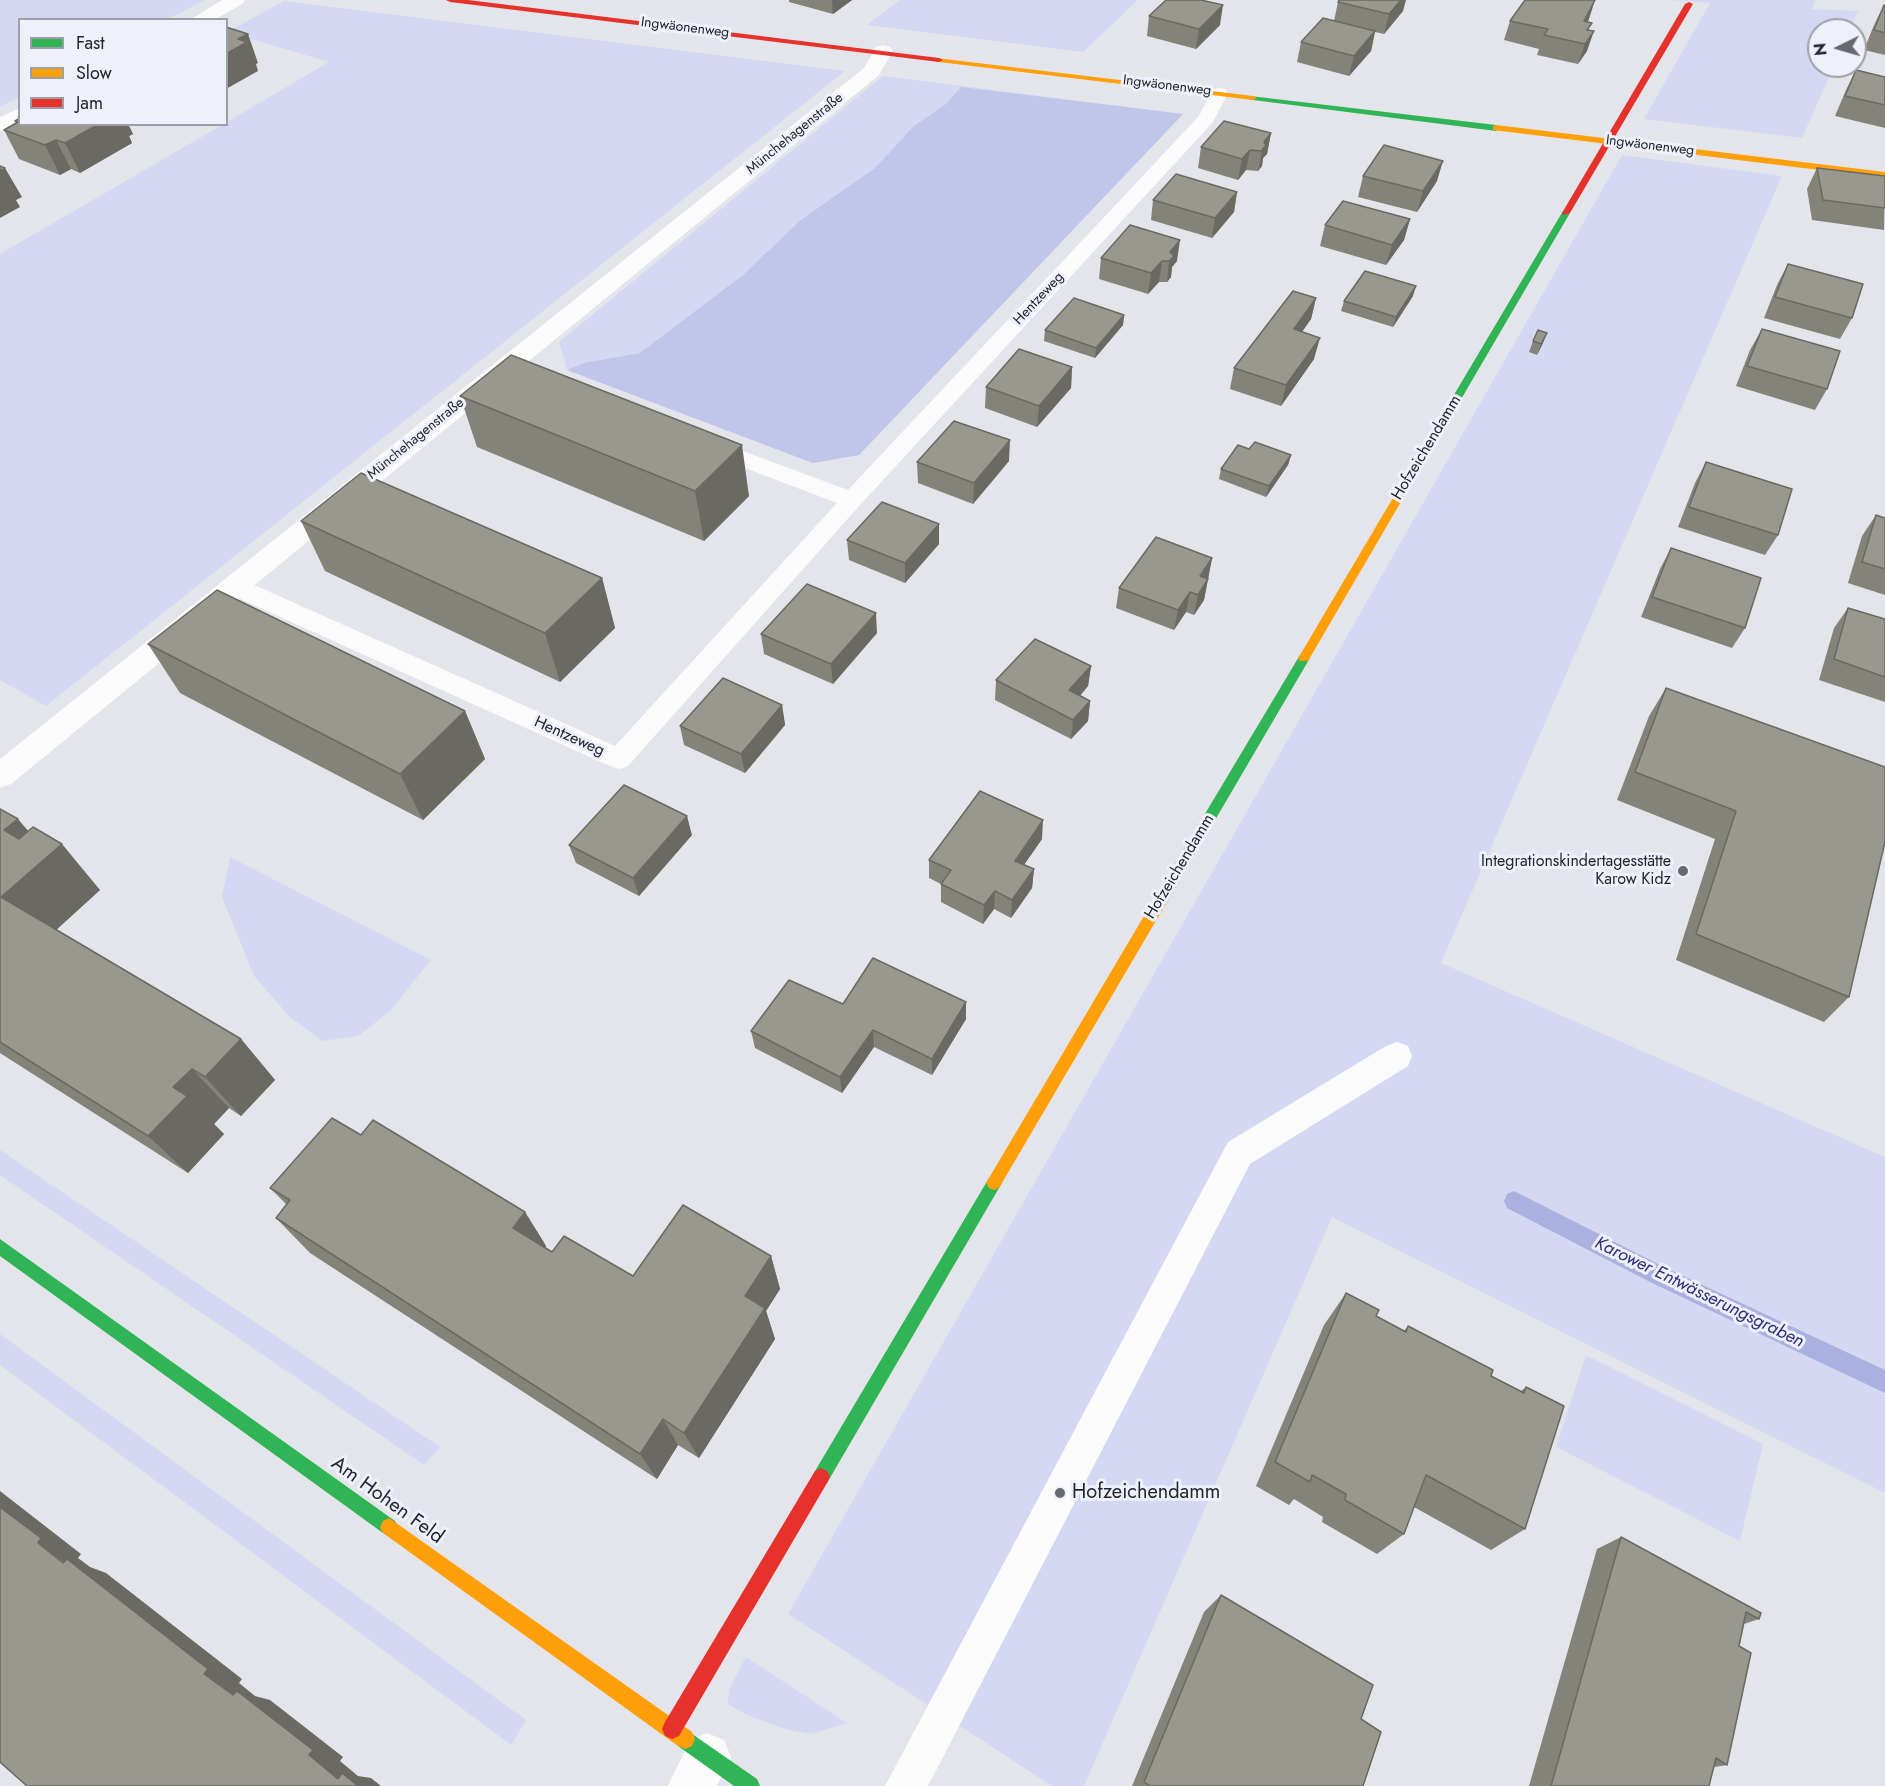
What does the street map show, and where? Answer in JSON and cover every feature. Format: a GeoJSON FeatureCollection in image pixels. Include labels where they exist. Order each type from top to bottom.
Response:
{"type":"FeatureCollection","features":[{"type":"Feature","properties":{"kind":"street"},"geometry":{"type":"LineString","coordinates":[[203,18],[236,0]]}},
{"type":"Feature","properties":{"kind":"street","name":"Ingwäonenweg"},"geometry":{"type":"LineString","coordinates":[[450,0],[1885,175]]}},
{"type":"Feature","properties":{"kind":"street","name":"Hofzeichendamm"},"geometry":{"type":"LineString","coordinates":[[672,1729],[1689,4]]}},
{"type":"Feature","properties":{"kind":"street","name":"Münchehagenstraße"},"geometry":{"type":"LineString","coordinates":[[0,776],[234,586],[512,374],[872,71],[883,51]]}},
{"type":"Feature","properties":{"kind":"street"},"geometry":{"type":"LineString","coordinates":[[0,125],[18,115]]}},
{"type":"Feature","properties":{"kind":"street","name":"Am Hohen Feld"},"geometry":{"type":"LineString","coordinates":[[0,1247],[672,1729],[699,1771],[750,1786]]}},
{"type":"Feature","properties":{"kind":"lane","name":"Hentzeweg"},"geometry":{"type":"LineString","coordinates":[[234,586],[619,759],[852,500],[1207,118],[1219,93]]}},
{"type":"Feature","properties":{"kind":"lane"},"geometry":{"type":"LineString","coordinates":[[689,439],[852,500]]}},
{"type":"Feature","properties":{"kind":"lane"},"geometry":{"type":"LineString","coordinates":[[906,1786],[1239,1153],[1397,1056]]}},
{"type":"Feature","properties":{"kind":"shaded area"},"geometry":{"type":"Polygon","coordinates":[[[0,0],[205,0],[170,18],[18,18],[18,98],[0,107],[0,0]]]}},
{"type":"Feature","properties":{"kind":"shaded area"},"geometry":{"type":"Polygon","coordinates":[[[900,0],[1138,0],[1083,52],[867,25],[900,0]]]}},
{"type":"Feature","properties":{"kind":"shaded area"},"geometry":{"type":"Polygon","coordinates":[[[1670,0],[1815,0],[1812,9],[1858,11],[1855,18],[1807,18],[1807,78],[1829,78],[1802,138],[1644,119],[1710,3],[1670,0]]]}},
{"type":"Feature","properties":{"kind":"shaded area"},"geometry":{"type":"Polygon","coordinates":[[[284,1],[845,71],[46,706],[0,680],[0,254],[220,126],[228,126],[228,121],[329,62],[228,31],[284,1]]]}},
{"type":"Feature","properties":{"kind":"shaded area"},"geometry":{"type":"Polygon","coordinates":[[[883,76],[1183,114],[859,455],[813,463],[567,370],[559,342],[883,76]]]}},
{"type":"Feature","properties":{"kind":"shaded area"},"geometry":{"type":"Polygon","coordinates":[[[961,87],[1183,114],[859,455],[813,463],[567,370],[584,363],[640,353],[743,275],[801,220],[875,168],[914,126],[946,104],[961,87]]]}},
{"type":"Feature","properties":{"kind":"shaded area"},"geometry":{"type":"Polygon","coordinates":[[[1622,155],[1782,176],[1441,963],[1885,1157],[1885,1493],[1332,1217],[1084,1786],[1052,1786],[788,1614],[1622,155]]]}},
{"type":"Feature","properties":{"kind":"shaded area"},"geometry":{"type":"Polygon","coordinates":[[[230,857],[431,960],[390,1011],[358,1036],[322,1041],[290,1017],[254,976],[222,897],[230,857]]]}},
{"type":"Feature","properties":{"kind":"shaded area"},"geometry":{"type":"Polygon","coordinates":[[[0,1150],[440,1447],[424,1465],[0,1175],[0,1150]]]}},
{"type":"Feature","properties":{"kind":"shaded area"},"geometry":{"type":"Polygon","coordinates":[[[0,1334],[526,1720],[511,1745],[0,1365],[0,1334]]]}},
{"type":"Feature","properties":{"kind":"shaded area"},"geometry":{"type":"Polygon","coordinates":[[[1586,1355],[1763,1444],[1740,1541],[1556,1447],[1586,1355]]]}},
{"type":"Feature","properties":{"kind":"shaded area"},"geometry":{"type":"Polygon","coordinates":[[[746,1657],[847,1723],[811,1734],[784,1729],[745,1714],[728,1704],[729,1690],[746,1657]]]}},
{"type":"Feature","properties":{"kind":"building"},"geometry":{"type":"Polygon","coordinates":[[[1166,0],[1201,0],[1223,5],[1199,29],[1149,16],[1166,0]]]}},
{"type":"Feature","properties":{"kind":"building"},"geometry":{"type":"Polygon","coordinates":[[[1339,0],[1401,0],[1389,14],[1338,2],[1339,0]]]}},
{"type":"Feature","properties":{"kind":"building"},"geometry":{"type":"Polygon","coordinates":[[[1525,0],[1595,0],[1584,21],[1592,23],[1587,30],[1594,31],[1585,44],[1544,35],[1548,29],[1510,21],[1525,0]]]}},
{"type":"Feature","properties":{"kind":"building"},"geometry":{"type":"Polygon","coordinates":[[[1885,6],[1885,33],[1874,30],[1885,6]]]}},
{"type":"Feature","properties":{"kind":"building"},"geometry":{"type":"Polygon","coordinates":[[[1323,18],[1375,31],[1354,56],[1301,42],[1323,18]]]}},
{"type":"Feature","properties":{"kind":"building"},"geometry":{"type":"Polygon","coordinates":[[[228,28],[248,34],[238,39],[247,42],[228,53],[228,28]]]}},
{"type":"Feature","properties":{"kind":"building"},"geometry":{"type":"Polygon","coordinates":[[[1867,73],[1885,77],[1885,105],[1845,96],[1853,78],[1867,78],[1867,73]]]}},
{"type":"Feature","properties":{"kind":"building"},"geometry":{"type":"Polygon","coordinates":[[[1224,121],[1271,133],[1261,151],[1250,150],[1242,159],[1201,147],[1224,121]]]}},
{"type":"Feature","properties":{"kind":"building"},"geometry":{"type":"Polygon","coordinates":[[[18,122],[18,126],[95,126],[65,143],[56,140],[45,145],[4,130],[18,122]]]}},
{"type":"Feature","properties":{"kind":"building"},"geometry":{"type":"Polygon","coordinates":[[[1384,145],[1443,161],[1423,191],[1363,176],[1384,145]]]}},
{"type":"Feature","properties":{"kind":"building"},"geometry":{"type":"Polygon","coordinates":[[[1817,168],[1885,176],[1885,208],[1823,200],[1817,168]]]}},
{"type":"Feature","properties":{"kind":"building"},"geometry":{"type":"Polygon","coordinates":[[[1176,174],[1237,192],[1215,218],[1153,200],[1176,174]]]}},
{"type":"Feature","properties":{"kind":"building"},"geometry":{"type":"Polygon","coordinates":[[[1343,201],[1410,219],[1392,245],[1325,225],[1343,201]]]}},
{"type":"Feature","properties":{"kind":"building"},"geometry":{"type":"Polygon","coordinates":[[[1130,225],[1180,240],[1170,252],[1174,256],[1169,261],[1162,261],[1151,273],[1101,258],[1130,225]]]}},
{"type":"Feature","properties":{"kind":"building"},"geometry":{"type":"Polygon","coordinates":[[[1788,264],[1863,284],[1852,318],[1775,297],[1788,264]]]}},
{"type":"Feature","properties":{"kind":"building"},"geometry":{"type":"Polygon","coordinates":[[[1365,271],[1416,286],[1396,317],[1344,301],[1365,271]]]}},
{"type":"Feature","properties":{"kind":"building"},"geometry":{"type":"Polygon","coordinates":[[[1293,291],[1316,298],[1294,329],[1320,338],[1286,385],[1234,368],[1293,291]]]}},
{"type":"Feature","properties":{"kind":"building"},"geometry":{"type":"Polygon","coordinates":[[[1074,298],[1124,315],[1096,348],[1045,330],[1074,298]]]}},
{"type":"Feature","properties":{"kind":"building"},"geometry":{"type":"Polygon","coordinates":[[[1762,329],[1840,351],[1827,389],[1747,366],[1762,329]]]}},
{"type":"Feature","properties":{"kind":"building"},"geometry":{"type":"Polygon","coordinates":[[[1538,330],[1547,333],[1541,344],[1533,341],[1538,330]]]}},
{"type":"Feature","properties":{"kind":"building"},"geometry":{"type":"Polygon","coordinates":[[[1019,349],[1072,367],[1039,406],[986,387],[1019,349]]]}},
{"type":"Feature","properties":{"kind":"building"},"geometry":{"type":"Polygon","coordinates":[[[511,355],[742,445],[695,491],[460,396],[511,355]]]}},
{"type":"Feature","properties":{"kind":"building"},"geometry":{"type":"Polygon","coordinates":[[[954,421],[1010,440],[974,483],[917,462],[954,421]]]}},
{"type":"Feature","properties":{"kind":"building"},"geometry":{"type":"Polygon","coordinates":[[[1255,442],[1291,455],[1269,486],[1221,469],[1238,445],[1249,449],[1255,442]]]}},
{"type":"Feature","properties":{"kind":"building"},"geometry":{"type":"Polygon","coordinates":[[[1706,462],[1792,489],[1778,535],[1689,507],[1706,462]]]}},
{"type":"Feature","properties":{"kind":"building"},"geometry":{"type":"Polygon","coordinates":[[[361,473],[602,578],[545,633],[301,521],[361,473]]]}},
{"type":"Feature","properties":{"kind":"building"},"geometry":{"type":"Polygon","coordinates":[[[882,502],[939,524],[905,563],[847,540],[882,502]]]}},
{"type":"Feature","properties":{"kind":"building"},"geometry":{"type":"Polygon","coordinates":[[[1876,515],[1885,518],[1885,569],[1862,562],[1876,515]]]}},
{"type":"Feature","properties":{"kind":"building"},"geometry":{"type":"Polygon","coordinates":[[[1156,537],[1212,558],[1200,576],[1208,579],[1198,595],[1190,592],[1178,610],[1119,588],[1156,537]]]}},
{"type":"Feature","properties":{"kind":"building"},"geometry":{"type":"Polygon","coordinates":[[[1671,548],[1761,578],[1745,628],[1652,597],[1671,548]]]}},
{"type":"Feature","properties":{"kind":"building"},"geometry":{"type":"Polygon","coordinates":[[[807,584],[876,613],[831,664],[761,634],[807,584]]]}},
{"type":"Feature","properties":{"kind":"building"},"geometry":{"type":"Polygon","coordinates":[[[217,590],[465,711],[400,774],[148,644],[217,590]]]}},
{"type":"Feature","properties":{"kind":"building"},"geometry":{"type":"Polygon","coordinates":[[[1848,608],[1885,619],[1885,677],[1834,659],[1848,608]]]}},
{"type":"Feature","properties":{"kind":"building"},"geometry":{"type":"Polygon","coordinates":[[[1035,639],[1091,666],[1069,690],[1090,701],[1073,720],[996,680],[1035,639]]]}},
{"type":"Feature","properties":{"kind":"building"},"geometry":{"type":"Polygon","coordinates":[[[723,678],[782,705],[741,754],[680,726],[723,678]]]}},
{"type":"Feature","properties":{"kind":"building"},"geometry":{"type":"Polygon","coordinates":[[[1666,688],[1885,767],[1885,842],[1849,997],[1696,934],[1736,811],[1635,772],[1666,688]]]}},
{"type":"Feature","properties":{"kind":"building"},"geometry":{"type":"Polygon","coordinates":[[[624,785],[687,816],[633,878],[569,845],[624,785]]]}},
{"type":"Feature","properties":{"kind":"building"},"geometry":{"type":"Polygon","coordinates":[[[980,791],[1043,820],[1015,861],[1034,869],[1012,900],[995,891],[984,905],[941,884],[951,870],[929,860],[980,791]]]}},
{"type":"Feature","properties":{"kind":"building"},"geometry":{"type":"Polygon","coordinates":[[[0,809],[18,819],[4,830],[19,839],[33,827],[62,844],[1,897],[241,1039],[205,1077],[192,1069],[173,1087],[187,1096],[148,1136],[0,1042],[0,809]]]}},
{"type":"Feature","properties":{"kind":"building"},"geometry":{"type":"Polygon","coordinates":[[[873,958],[966,1002],[932,1059],[873,1030],[840,1077],[751,1031],[789,980],[843,1004],[873,958]]]}},
{"type":"Feature","properties":{"kind":"building"},"geometry":{"type":"Polygon","coordinates":[[[332,1118],[361,1135],[373,1120],[525,1212],[513,1228],[552,1252],[564,1236],[633,1276],[683,1205],[771,1256],[745,1296],[765,1308],[684,1433],[663,1419],[640,1454],[276,1218],[290,1200],[270,1188],[332,1118]]]}},
{"type":"Feature","properties":{"kind":"building"},"geometry":{"type":"Polygon","coordinates":[[[1346,1293],[1379,1310],[1376,1316],[1406,1332],[1408,1326],[1493,1370],[1491,1376],[1524,1393],[1526,1387],[1564,1406],[1525,1529],[1426,1475],[1404,1534],[1345,1500],[1346,1494],[1312,1475],[1310,1482],[1275,1462],[1346,1293]]]}},
{"type":"Feature","properties":{"kind":"building"},"geometry":{"type":"Polygon","coordinates":[[[0,1507],[41,1538],[38,1543],[63,1563],[67,1559],[208,1669],[204,1674],[233,1695],[237,1691],[313,1750],[309,1755],[338,1779],[342,1773],[358,1786],[27,1786],[0,1762],[0,1507]]]}},
{"type":"Feature","properties":{"kind":"building"},"geometry":{"type":"Polygon","coordinates":[[[1621,1537],[1761,1613],[1759,1619],[1746,1612],[1739,1646],[1751,1653],[1727,1765],[1716,1758],[1709,1786],[1551,1786],[1621,1537]]]}},
{"type":"Feature","properties":{"kind":"building"},"geometry":{"type":"Polygon","coordinates":[[[1221,1595],[1373,1685],[1361,1719],[1381,1732],[1363,1786],[1150,1786],[1144,1782],[1221,1595]]]}},
{"type":"Feature","properties":{"kind":"waterway","name":"Karower Entwässerungsgraben"},"geometry":{"type":"LineString","coordinates":[[1514,1201],[1660,1276],[1885,1382]]}},
{"type":"Feature","properties":{"kind":"traffic: fast"},"geometry":{"type":"LineString","coordinates":[[1253,98],[1496,128]]}},
{"type":"Feature","properties":{"kind":"traffic: fast"},"geometry":{"type":"LineString","coordinates":[[1431,442],[1566,213]]}},
{"type":"Feature","properties":{"kind":"traffic: fast"},"geometry":{"type":"LineString","coordinates":[[1162,898],[1304,658]]}},
{"type":"Feature","properties":{"kind":"traffic: fast"},"geometry":{"type":"LineString","coordinates":[[821,1477],[994,1183]]}},
{"type":"Feature","properties":{"kind":"traffic: fast"},"geometry":{"type":"LineString","coordinates":[[0,1247],[389,1527]]}},
{"type":"Feature","properties":{"kind":"traffic: fast"},"geometry":{"type":"LineString","coordinates":[[685,1739],[750,1786]]}},
{"type":"Feature","properties":{"kind":"traffic: slow"},"geometry":{"type":"LineString","coordinates":[[939,60],[1253,98]]}},
{"type":"Feature","properties":{"kind":"traffic: slow"},"geometry":{"type":"LineString","coordinates":[[1496,128],[1885,175]]}},
{"type":"Feature","properties":{"kind":"traffic: slow"},"geometry":{"type":"LineString","coordinates":[[1304,658],[1431,442]]}},
{"type":"Feature","properties":{"kind":"traffic: slow"},"geometry":{"type":"LineString","coordinates":[[994,1183],[1162,898]]}},
{"type":"Feature","properties":{"kind":"traffic: slow"},"geometry":{"type":"LineString","coordinates":[[389,1527],[685,1739]]}},
{"type":"Feature","properties":{"kind":"traffic: jam"},"geometry":{"type":"LineString","coordinates":[[450,0],[939,60]]}},
{"type":"Feature","properties":{"kind":"traffic: jam"},"geometry":{"type":"LineString","coordinates":[[1566,213],[1689,4]]}},
{"type":"Feature","properties":{"kind":"traffic: jam"},"geometry":{"type":"LineString","coordinates":[[672,1729],[821,1477]]}},
{"type":"Feature","properties":{"kind":"place","name":"Integrationskindertagesstätte Karow Kidz"},"geometry":{"type":"Point","coordinates":[1683,871]}},
{"type":"Feature","properties":{"kind":"place","name":"Hofzeichendamm"},"geometry":{"type":"Point","coordinates":[1060,1493]}}]}
